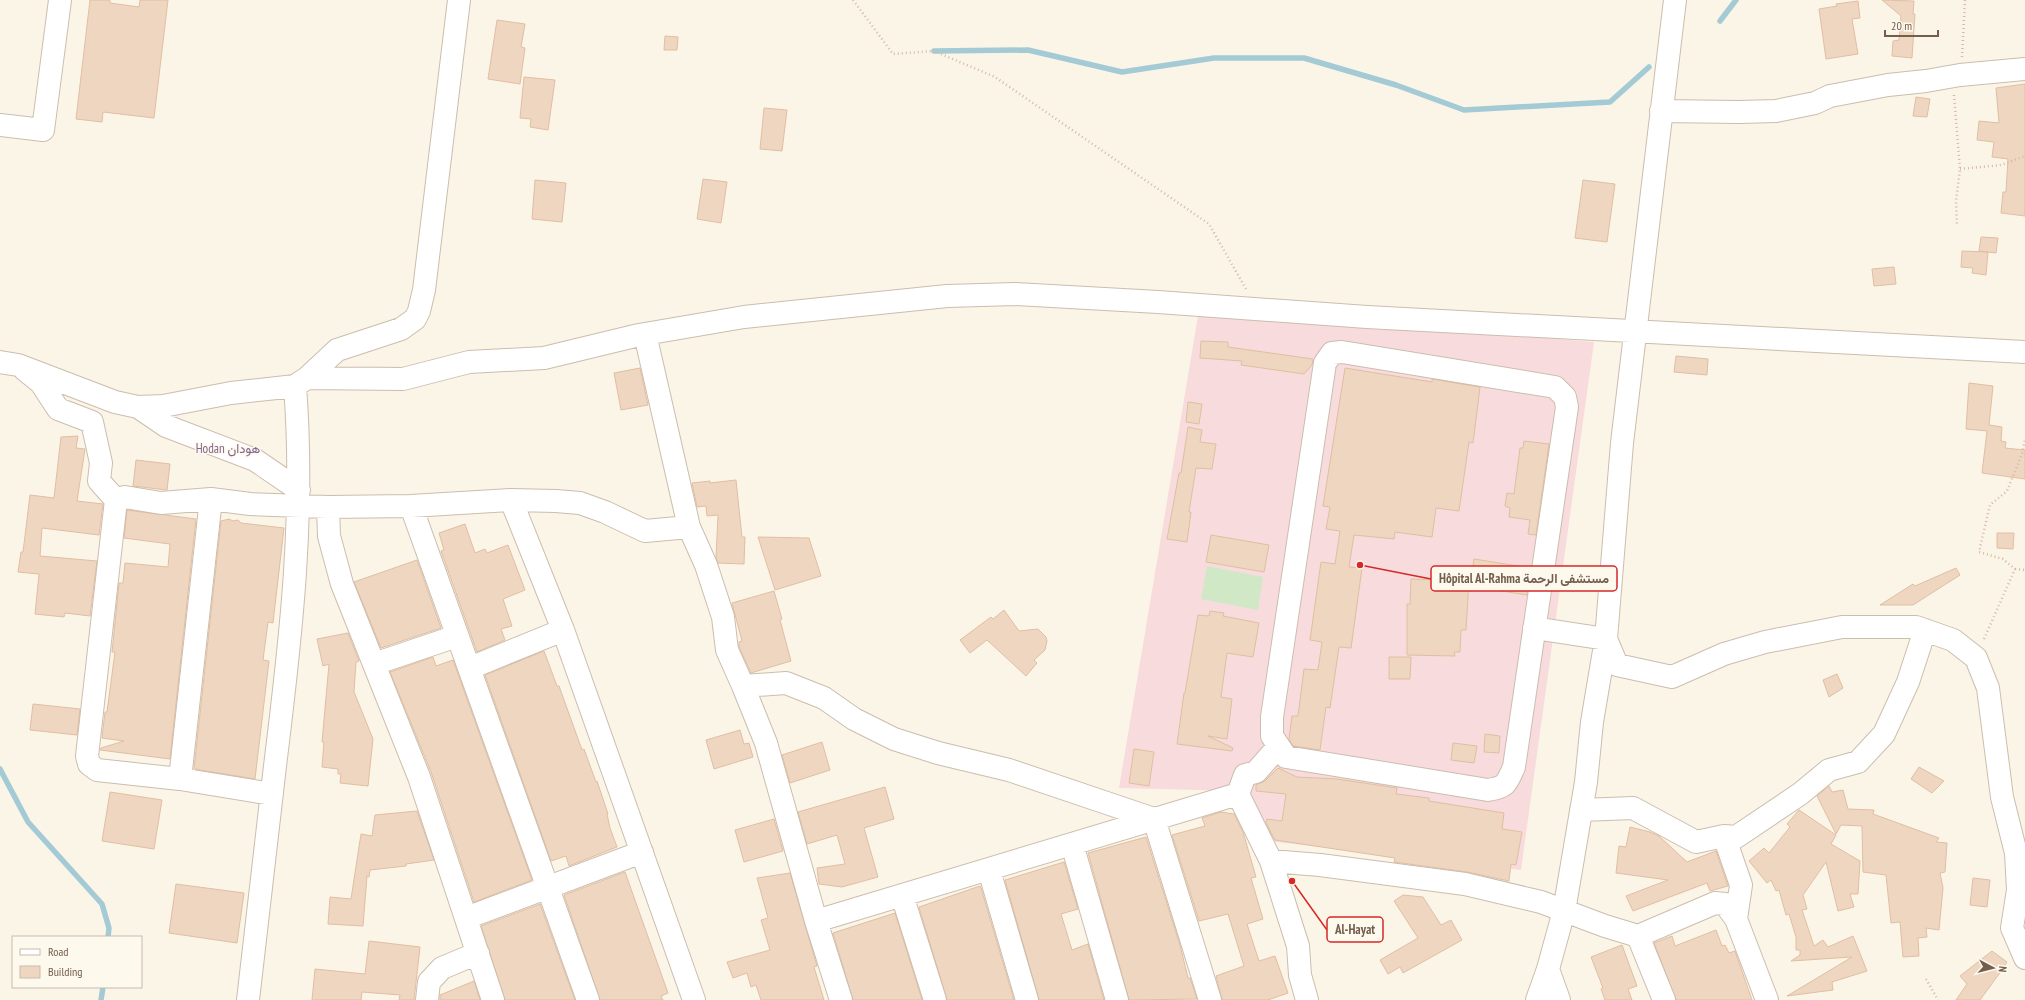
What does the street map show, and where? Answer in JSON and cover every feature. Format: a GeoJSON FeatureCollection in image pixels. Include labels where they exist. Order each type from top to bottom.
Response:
{"type":"FeatureCollection","features":[{"type":"Feature","properties":{"kind":"street"},"geometry":{"type":"LineString","coordinates":[[0,125],[42,130],[60,0]]}},
{"type":"Feature","properties":{"kind":"street"},"geometry":{"type":"LineString","coordinates":[[248,1000],[289,652],[296,573],[301,382],[337,350],[401,329],[415,319],[420,310],[424,290],[459,0]]}},
{"type":"Feature","properties":{"kind":"street"},"geometry":{"type":"LineString","coordinates":[[1537,1000],[1548,969],[1564,911],[1581,810],[1606,639],[1621,450],[1675,0]]}},
{"type":"Feature","properties":{"kind":"street"},"geometry":{"type":"LineString","coordinates":[[1661,111],[1739,112],[1776,110],[1815,103],[1830,96],[1856,90],[1957,76],[2025,69]]}},
{"type":"Feature","properties":{"kind":"street"},"geometry":{"type":"LineString","coordinates":[[9,363],[115,402],[138,407],[163,406],[301,382],[403,379],[469,362],[544,358],[645,334],[744,318],[947,296],[1015,294],[1634,332],[2025,352]]}},
{"type":"Feature","properties":{"kind":"street"},"geometry":{"type":"LineString","coordinates":[[645,334],[689,527],[706,565],[723,617],[727,650],[766,743],[816,921],[841,1000]]}},
{"type":"Feature","properties":{"kind":"street"},"geometry":{"type":"LineString","coordinates":[[1332,352],[1342,352],[1555,387],[1565,396],[1567,407],[1534,628],[1514,767],[1508,782],[1502,788],[1488,790],[1286,757],[1278,747],[1272,736],[1272,717],[1325,363],[1332,352]]}},
{"type":"Feature","properties":{"kind":"street"},"geometry":{"type":"LineString","coordinates":[[9,363],[41,383],[58,409],[92,422],[101,463],[99,481],[116,500],[86,756],[89,764],[97,770],[180,779],[272,794]]}},
{"type":"Feature","properties":{"kind":"street"},"geometry":{"type":"LineString","coordinates":[[138,407],[166,426],[255,460],[299,498]]}},
{"type":"Feature","properties":{"kind":"street"},"geometry":{"type":"LineString","coordinates":[[116,500],[125,497],[161,503],[211,499],[250,504],[299,498],[328,506],[411,506],[510,500],[580,503],[605,512],[645,531],[689,527]]}},
{"type":"Feature","properties":{"kind":"street"},"geometry":{"type":"LineString","coordinates":[[180,779],[211,499]]}},
{"type":"Feature","properties":{"kind":"street"},"geometry":{"type":"LineString","coordinates":[[510,500],[563,630],[694,1000]]}},
{"type":"Feature","properties":{"kind":"street"},"geometry":{"type":"LineString","coordinates":[[328,506],[329,536],[342,584],[419,777],[493,1000]]}},
{"type":"Feature","properties":{"kind":"street"},"geometry":{"type":"LineString","coordinates":[[411,506],[588,1000]]}},
{"type":"Feature","properties":{"kind":"street"},"geometry":{"type":"LineString","coordinates":[[1606,639],[1617,665],[1672,677],[1724,654],[1765,642],[1842,627],[1916,626],[1953,640],[1976,658],[1988,688],[2002,798],[2016,853],[2018,890],[2012,928],[2025,958]]}},
{"type":"Feature","properties":{"kind":"street"},"geometry":{"type":"LineString","coordinates":[[1534,628],[1606,639]]}},
{"type":"Feature","properties":{"kind":"street"},"geometry":{"type":"LineString","coordinates":[[470,668],[563,630]]}},
{"type":"Feature","properties":{"kind":"street"},"geometry":{"type":"LineString","coordinates":[[1581,810],[1633,808],[1696,842],[1724,836],[1736,837],[1742,834],[1794,798],[1829,770],[1858,762],[1884,734],[1908,682],[1925,630]]}},
{"type":"Feature","properties":{"kind":"street"},"geometry":{"type":"LineString","coordinates":[[374,664],[457,636]]}},
{"type":"Feature","properties":{"kind":"street"},"geometry":{"type":"LineString","coordinates":[[743,686],[786,683],[824,698],[854,719],[894,739],[938,754],[1009,770],[1154,820]]}},
{"type":"Feature","properties":{"kind":"street"},"geometry":{"type":"LineString","coordinates":[[1278,747],[1256,772],[1245,776],[1238,794],[1271,861],[1298,946],[1300,975],[1307,1000]]}},
{"type":"Feature","properties":{"kind":"street"},"geometry":{"type":"LineString","coordinates":[[816,921],[1238,794]]}},
{"type":"Feature","properties":{"kind":"street"},"geometry":{"type":"LineString","coordinates":[[1154,820],[1210,1000]]}},
{"type":"Feature","properties":{"kind":"street"},"geometry":{"type":"LineString","coordinates":[[1724,836],[1741,886],[1736,919]]}},
{"type":"Feature","properties":{"kind":"street"},"geometry":{"type":"LineString","coordinates":[[1072,844],[1117,1000]]}},
{"type":"Feature","properties":{"kind":"street"},"geometry":{"type":"LineString","coordinates":[[466,918],[642,852]]}},
{"type":"Feature","properties":{"kind":"street"},"geometry":{"type":"LineString","coordinates":[[1271,861],[1320,865],[1465,884],[1510,893],[1541,902],[1605,926],[1638,936],[1715,903],[1725,904],[1736,919],[1767,1000]]}},
{"type":"Feature","properties":{"kind":"street"},"geometry":{"type":"LineString","coordinates":[[989,870],[1027,1000]]}},
{"type":"Feature","properties":{"kind":"street"},"geometry":{"type":"LineString","coordinates":[[902,895],[935,1000]]}},
{"type":"Feature","properties":{"kind":"street"},"geometry":{"type":"LineString","coordinates":[[1638,936],[1664,1000]]}},
{"type":"Feature","properties":{"kind":"street"},"geometry":{"type":"LineString","coordinates":[[427,1000],[429,982],[442,968],[478,953]]}},
{"type":"Feature","properties":{"kind":"street"},"geometry":{"type":"LineString","coordinates":[[1548,969],[1559,1000]]}},
{"type":"Feature","properties":{"kind":"path"},"geometry":{"type":"LineString","coordinates":[[853,0],[893,54],[934,51],[995,77],[1209,224],[1258,310]]}},
{"type":"Feature","properties":{"kind":"path"},"geometry":{"type":"LineString","coordinates":[[1957,226],[1956,201],[1960,170],[1957,76],[1966,0]]}},
{"type":"Feature","properties":{"kind":"path"},"geometry":{"type":"LineString","coordinates":[[1960,170],[2001,165],[2025,156]]}},
{"type":"Feature","properties":{"kind":"path"},"geometry":{"type":"LineString","coordinates":[[2025,439],[2022,454],[2006,491],[1990,505],[1979,552],[2003,559],[2015,569],[2025,570]]}},
{"type":"Feature","properties":{"kind":"path"},"geometry":{"type":"LineString","coordinates":[[1976,658],[2015,569]]}},
{"type":"Feature","properties":{"kind":"path"},"geometry":{"type":"LineString","coordinates":[[1926,979],[1938,1000]]}},
{"type":"Feature","properties":{"kind":"shaded area"},"geometry":{"type":"Polygon","coordinates":[[[1199,310],[1594,342],[1521,870],[1268,841],[1240,791],[1119,788],[1199,310]]]}},
{"type":"Feature","properties":{"kind":"green space"},"geometry":{"type":"Polygon","coordinates":[[[1207,566],[1263,577],[1258,610],[1201,599],[1207,566]]]}},
{"type":"Feature","properties":{"kind":"building"},"geometry":{"type":"Polygon","coordinates":[[[90,0],[110,0],[110,3],[139,7],[140,0],[168,0],[154,118],[103,112],[102,122],[76,119],[90,0]]]}},
{"type":"Feature","properties":{"kind":"building"},"geometry":{"type":"Polygon","coordinates":[[[1882,0],[1914,1],[1913,14],[1915,14],[1912,58],[1892,56],[1893,41],[1899,40],[1901,16],[1882,0]]]}},
{"type":"Feature","properties":{"kind":"building"},"geometry":{"type":"Polygon","coordinates":[[[1858,1],[1860,18],[1852,19],[1858,54],[1826,59],[1819,9],[1837,6],[1836,4],[1858,1]]]}},
{"type":"Feature","properties":{"kind":"building"},"geometry":{"type":"Polygon","coordinates":[[[497,20],[525,24],[521,47],[525,48],[520,84],[488,79],[497,20]]]}},
{"type":"Feature","properties":{"kind":"building"},"geometry":{"type":"Polygon","coordinates":[[[665,36],[678,37],[677,50],[664,50],[665,36]]]}},
{"type":"Feature","properties":{"kind":"building"},"geometry":{"type":"Polygon","coordinates":[[[524,77],[555,80],[548,130],[530,127],[531,119],[520,118],[524,77]]]}},
{"type":"Feature","properties":{"kind":"building"},"geometry":{"type":"Polygon","coordinates":[[[2025,84],[2025,216],[2001,213],[2003,192],[2006,192],[2008,159],[1992,157],[1994,142],[1977,140],[1979,121],[1999,123],[1996,88],[2025,84]]]}},
{"type":"Feature","properties":{"kind":"building"},"geometry":{"type":"Polygon","coordinates":[[[1916,97],[1930,99],[1927,117],[1913,116],[1916,97]]]}},
{"type":"Feature","properties":{"kind":"building"},"geometry":{"type":"Polygon","coordinates":[[[764,108],[787,110],[782,151],[760,149],[764,108]]]}},
{"type":"Feature","properties":{"kind":"building"},"geometry":{"type":"Polygon","coordinates":[[[703,179],[727,182],[721,223],[697,219],[703,179]]]}},
{"type":"Feature","properties":{"kind":"building"},"geometry":{"type":"Polygon","coordinates":[[[535,180],[566,183],[562,222],[532,219],[535,180]]]}},
{"type":"Feature","properties":{"kind":"building"},"geometry":{"type":"Polygon","coordinates":[[[1583,180],[1615,184],[1607,242],[1575,238],[1583,180]]]}},
{"type":"Feature","properties":{"kind":"building"},"geometry":{"type":"Polygon","coordinates":[[[1981,237],[1998,238],[1996,253],[1979,251],[1981,237]]]}},
{"type":"Feature","properties":{"kind":"building"},"geometry":{"type":"Polygon","coordinates":[[[1962,251],[1988,252],[1986,275],[1972,273],[1973,268],[1961,267],[1962,251]]]}},
{"type":"Feature","properties":{"kind":"building"},"geometry":{"type":"Polygon","coordinates":[[[1894,267],[1896,284],[1874,286],[1872,269],[1894,267]]]}},
{"type":"Feature","properties":{"kind":"building"},"geometry":{"type":"Polygon","coordinates":[[[1201,341],[1228,342],[1228,347],[1313,359],[1312,365],[1304,374],[1241,365],[1242,361],[1200,358],[1201,341]]]}},
{"type":"Feature","properties":{"kind":"building"},"geometry":{"type":"Polygon","coordinates":[[[1676,356],[1708,359],[1707,375],[1674,372],[1676,356]]]}},
{"type":"Feature","properties":{"kind":"building"},"geometry":{"type":"Polygon","coordinates":[[[640,368],[648,405],[621,410],[614,373],[640,368]]]}},
{"type":"Feature","properties":{"kind":"building"},"geometry":{"type":"Polygon","coordinates":[[[1345,368],[1432,382],[1432,379],[1480,387],[1473,443],[1469,442],[1459,511],[1436,508],[1432,537],[1395,532],[1394,539],[1354,535],[1349,567],[1362,568],[1351,648],[1339,647],[1330,708],[1326,707],[1320,750],[1293,746],[1289,739],[1292,716],[1298,716],[1304,669],[1318,670],[1322,642],[1310,640],[1321,562],[1335,564],[1340,531],[1326,529],[1330,507],[1323,506],[1345,368]]]}},
{"type":"Feature","properties":{"kind":"building"},"geometry":{"type":"Polygon","coordinates":[[[1969,383],[1993,386],[1989,425],[2002,427],[2001,441],[2006,442],[2005,448],[2025,450],[2025,479],[1982,473],[1987,431],[1966,429],[1969,383]]]}},
{"type":"Feature","properties":{"kind":"building"},"geometry":{"type":"Polygon","coordinates":[[[1188,402],[1202,404],[1199,424],[1186,422],[1188,402]]]}},
{"type":"Feature","properties":{"kind":"building"},"geometry":{"type":"Polygon","coordinates":[[[1188,427],[1202,430],[1200,442],[1216,444],[1212,469],[1196,468],[1189,512],[1191,512],[1187,542],[1167,539],[1179,473],[1181,473],[1188,427]]]}},
{"type":"Feature","properties":{"kind":"building"},"geometry":{"type":"Polygon","coordinates":[[[78,436],[76,448],[85,449],[77,501],[103,504],[99,535],[42,528],[40,556],[97,561],[90,616],[65,613],[64,617],[35,614],[39,574],[18,572],[21,552],[23,552],[30,495],[54,498],[61,437],[78,436]]]}},
{"type":"Feature","properties":{"kind":"building"},"geometry":{"type":"Polygon","coordinates":[[[1524,441],[1549,444],[1536,535],[1528,534],[1530,520],[1509,517],[1510,508],[1505,506],[1507,493],[1514,494],[1520,448],[1523,448],[1524,441]]]}},
{"type":"Feature","properties":{"kind":"building"},"geometry":{"type":"Polygon","coordinates":[[[136,460],[170,464],[167,490],[133,486],[136,460]]]}},
{"type":"Feature","properties":{"kind":"building"},"geometry":{"type":"Polygon","coordinates":[[[736,480],[742,537],[745,537],[744,564],[718,563],[716,558],[718,515],[707,516],[706,506],[697,507],[692,483],[710,481],[710,483],[736,480]]]}},
{"type":"Feature","properties":{"kind":"building"},"geometry":{"type":"Polygon","coordinates":[[[127,510],[196,519],[170,759],[100,750],[101,748],[124,741],[102,738],[115,652],[112,652],[119,583],[123,583],[125,563],[168,567],[170,544],[124,538],[127,510]]]}},
{"type":"Feature","properties":{"kind":"building"},"geometry":{"type":"Polygon","coordinates":[[[229,519],[233,521],[238,520],[241,523],[284,528],[273,623],[268,622],[263,660],[269,661],[255,779],[194,769],[221,521],[229,519]]]}},
{"type":"Feature","properties":{"kind":"building"},"geometry":{"type":"Polygon","coordinates":[[[465,524],[475,553],[485,549],[487,553],[508,545],[525,590],[503,599],[512,626],[501,629],[505,640],[477,652],[441,551],[444,550],[439,533],[465,524]]]}},
{"type":"Feature","properties":{"kind":"building"},"geometry":{"type":"Polygon","coordinates":[[[1997,533],[2014,533],[2013,549],[1997,548],[1997,533]]]}},
{"type":"Feature","properties":{"kind":"building"},"geometry":{"type":"Polygon","coordinates":[[[1211,535],[1269,545],[1264,572],[1206,562],[1211,535]]]}},
{"type":"Feature","properties":{"kind":"building"},"geometry":{"type":"Polygon","coordinates":[[[758,537],[809,538],[821,576],[775,590],[758,537]]]}},
{"type":"Feature","properties":{"kind":"building"},"geometry":{"type":"Polygon","coordinates":[[[1474,559],[1531,568],[1527,595],[1470,586],[1474,559]]]}},
{"type":"Feature","properties":{"kind":"building"},"geometry":{"type":"Polygon","coordinates":[[[417,560],[441,628],[381,648],[354,582],[417,560]]]}},
{"type":"Feature","properties":{"kind":"building"},"geometry":{"type":"Polygon","coordinates":[[[1956,568],[1960,575],[1913,605],[1880,605],[1913,584],[1915,586],[1956,568]]]}},
{"type":"Feature","properties":{"kind":"building"},"geometry":{"type":"Polygon","coordinates":[[[1411,579],[1469,581],[1466,630],[1461,630],[1460,652],[1454,652],[1455,656],[1407,655],[1407,604],[1410,604],[1411,579]]]}},
{"type":"Feature","properties":{"kind":"building"},"geometry":{"type":"Polygon","coordinates":[[[774,591],[791,661],[751,673],[739,647],[739,642],[742,641],[732,603],[774,591]]]}},
{"type":"Feature","properties":{"kind":"building"},"geometry":{"type":"Polygon","coordinates":[[[1004,610],[1019,631],[1038,629],[1046,637],[1047,641],[1045,650],[1034,660],[1037,663],[1026,676],[987,640],[970,653],[960,640],[991,617],[993,619],[1004,610]]]}},
{"type":"Feature","properties":{"kind":"building"},"geometry":{"type":"Polygon","coordinates":[[[1210,611],[1224,613],[1223,616],[1259,623],[1253,657],[1227,653],[1221,697],[1232,699],[1227,739],[1208,736],[1233,748],[1232,751],[1177,744],[1184,693],[1198,615],[1209,616],[1210,611]]]}},
{"type":"Feature","properties":{"kind":"building"},"geometry":{"type":"Polygon","coordinates":[[[348,633],[359,661],[356,662],[354,692],[373,739],[368,786],[340,783],[341,774],[338,774],[338,769],[322,767],[324,742],[322,742],[329,664],[323,666],[317,639],[348,633]]]}},
{"type":"Feature","properties":{"kind":"building"},"geometry":{"type":"Polygon","coordinates":[[[544,651],[557,686],[559,686],[582,750],[584,749],[596,782],[597,781],[617,847],[569,866],[566,856],[551,861],[485,675],[544,651]]]}},
{"type":"Feature","properties":{"kind":"building"},"geometry":{"type":"Polygon","coordinates":[[[433,657],[436,666],[453,660],[532,880],[474,902],[431,772],[390,672],[433,657]]]}},
{"type":"Feature","properties":{"kind":"building"},"geometry":{"type":"Polygon","coordinates":[[[1389,657],[1411,657],[1410,679],[1389,679],[1389,657]]]}},
{"type":"Feature","properties":{"kind":"building"},"geometry":{"type":"Polygon","coordinates":[[[1837,674],[1843,688],[1829,697],[1823,680],[1837,674]]]}},
{"type":"Feature","properties":{"kind":"building"},"geometry":{"type":"Polygon","coordinates":[[[33,704],[80,709],[77,735],[30,730],[33,704]]]}},
{"type":"Feature","properties":{"kind":"building"},"geometry":{"type":"Polygon","coordinates":[[[740,730],[744,744],[749,743],[753,757],[714,769],[706,740],[740,730]]]}},
{"type":"Feature","properties":{"kind":"building"},"geometry":{"type":"Polygon","coordinates":[[[1485,734],[1500,736],[1499,753],[1484,752],[1485,734]]]}},
{"type":"Feature","properties":{"kind":"building"},"geometry":{"type":"Polygon","coordinates":[[[822,742],[830,770],[790,783],[782,755],[822,742]]]}},
{"type":"Feature","properties":{"kind":"building"},"geometry":{"type":"Polygon","coordinates":[[[1453,743],[1477,746],[1474,763],[1451,760],[1453,743]]]}},
{"type":"Feature","properties":{"kind":"building"},"geometry":{"type":"Polygon","coordinates":[[[1134,749],[1154,752],[1149,786],[1129,783],[1134,749]]]}},
{"type":"Feature","properties":{"kind":"building"},"geometry":{"type":"Polygon","coordinates":[[[1919,767],[1944,781],[1932,793],[1911,779],[1919,767]]]}},
{"type":"Feature","properties":{"kind":"building"},"geometry":{"type":"Polygon","coordinates":[[[1278,768],[1297,777],[1337,779],[1397,788],[1396,794],[1429,798],[1429,801],[1504,813],[1502,829],[1522,832],[1516,865],[1511,864],[1509,881],[1467,872],[1394,862],[1395,858],[1275,840],[1266,823],[1267,819],[1282,821],[1286,794],[1256,791],[1256,785],[1265,781],[1278,768]]]}},
{"type":"Feature","properties":{"kind":"building"},"geometry":{"type":"Polygon","coordinates":[[[1829,786],[1832,792],[1843,790],[1848,809],[1874,810],[1873,814],[1939,838],[1936,842],[1947,843],[1945,872],[1940,873],[1943,888],[1939,930],[1926,928],[1927,937],[1918,938],[1919,956],[1903,957],[1900,922],[1891,923],[1886,875],[1863,872],[1862,826],[1841,825],[1836,834],[1817,796],[1829,786]]]}},
{"type":"Feature","properties":{"kind":"building"},"geometry":{"type":"Polygon","coordinates":[[[885,787],[894,819],[864,828],[878,877],[842,887],[819,884],[817,868],[845,864],[837,835],[807,844],[798,812],[885,787]]]}},
{"type":"Feature","properties":{"kind":"building"},"geometry":{"type":"Polygon","coordinates":[[[110,792],[162,800],[154,849],[102,841],[110,792]]]}},
{"type":"Feature","properties":{"kind":"building"},"geometry":{"type":"Polygon","coordinates":[[[1799,810],[1836,835],[1831,844],[1860,861],[1858,894],[1850,894],[1854,907],[1838,911],[1826,862],[1803,895],[1807,909],[1802,910],[1814,946],[1823,940],[1828,947],[1853,936],[1867,971],[1832,982],[1833,990],[1787,996],[1852,957],[1791,961],[1800,955],[1800,950],[1796,950],[1796,937],[1789,914],[1786,915],[1779,890],[1776,891],[1771,880],[1767,883],[1749,861],[1764,848],[1769,853],[1790,827],[1787,824],[1799,810]]]}},
{"type":"Feature","properties":{"kind":"building"},"geometry":{"type":"Polygon","coordinates":[[[417,811],[434,860],[406,864],[406,866],[370,870],[369,877],[367,876],[363,926],[328,924],[330,897],[351,899],[361,834],[372,836],[375,815],[417,811]]]}},
{"type":"Feature","properties":{"kind":"building"},"geometry":{"type":"Polygon","coordinates":[[[1221,812],[1234,814],[1243,832],[1256,877],[1251,878],[1263,919],[1247,924],[1259,961],[1275,956],[1288,993],[1268,1000],[1222,1000],[1216,976],[1244,966],[1228,914],[1199,921],[1172,835],[1205,826],[1202,818],[1221,812]]]}},
{"type":"Feature","properties":{"kind":"building"},"geometry":{"type":"Polygon","coordinates":[[[774,819],[783,851],[744,862],[735,830],[774,819]]]}},
{"type":"Feature","properties":{"kind":"building"},"geometry":{"type":"Polygon","coordinates":[[[1630,827],[1659,836],[1687,862],[1716,851],[1728,886],[1710,891],[1707,883],[1633,911],[1626,896],[1668,880],[1616,873],[1619,846],[1626,847],[1630,827]]]}},
{"type":"Feature","properties":{"kind":"building"},"geometry":{"type":"Polygon","coordinates":[[[1146,837],[1180,945],[1188,978],[1190,978],[1197,999],[1129,1000],[1088,853],[1146,837]]]}},
{"type":"Feature","properties":{"kind":"building"},"geometry":{"type":"Polygon","coordinates":[[[1064,862],[1078,909],[1061,914],[1072,950],[1088,944],[1104,1000],[1039,1000],[1005,880],[1064,862]]]}},
{"type":"Feature","properties":{"kind":"building"},"geometry":{"type":"Polygon","coordinates":[[[625,872],[668,993],[661,996],[663,1000],[600,1000],[564,895],[625,872]]]}},
{"type":"Feature","properties":{"kind":"building"},"geometry":{"type":"Polygon","coordinates":[[[790,873],[817,966],[814,967],[824,1000],[761,1000],[756,985],[751,987],[747,973],[733,978],[727,962],[770,950],[761,920],[768,918],[757,878],[790,873]]]}},
{"type":"Feature","properties":{"kind":"building"},"geometry":{"type":"Polygon","coordinates":[[[1973,878],[1990,880],[1987,907],[1970,905],[1973,878]]]}},
{"type":"Feature","properties":{"kind":"building"},"geometry":{"type":"Polygon","coordinates":[[[176,884],[244,893],[237,943],[169,933],[176,884]]]}},
{"type":"Feature","properties":{"kind":"building"},"geometry":{"type":"Polygon","coordinates":[[[980,886],[1014,1000],[947,1000],[919,907],[980,886]]]}},
{"type":"Feature","properties":{"kind":"building"},"geometry":{"type":"Polygon","coordinates":[[[1403,895],[1423,897],[1441,925],[1451,920],[1462,940],[1403,973],[1400,967],[1388,974],[1380,960],[1418,938],[1394,901],[1403,895]]]}},
{"type":"Feature","properties":{"kind":"building"},"geometry":{"type":"Polygon","coordinates":[[[540,904],[575,1000],[505,1000],[481,926],[540,904]]]}},
{"type":"Feature","properties":{"kind":"building"},"geometry":{"type":"Polygon","coordinates":[[[895,913],[922,1000],[853,1000],[833,933],[895,913]]]}},
{"type":"Feature","properties":{"kind":"building"},"geometry":{"type":"Polygon","coordinates":[[[1716,930],[1722,946],[1725,945],[1729,953],[1735,951],[1752,1000],[1676,1000],[1654,943],[1672,936],[1675,946],[1716,930]]]}},
{"type":"Feature","properties":{"kind":"building"},"geometry":{"type":"Polygon","coordinates":[[[369,941],[420,947],[414,1000],[399,1000],[400,995],[362,992],[361,1000],[312,1000],[315,969],[365,974],[369,941]]]}},
{"type":"Feature","properties":{"kind":"building"},"geometry":{"type":"Polygon","coordinates":[[[1622,945],[1637,986],[1628,989],[1632,1000],[1605,1000],[1601,989],[1603,988],[1591,957],[1622,945]]]}},
{"type":"Feature","properties":{"kind":"building"},"geometry":{"type":"Polygon","coordinates":[[[1992,951],[2007,962],[1980,1000],[1956,1000],[1967,984],[1960,976],[1992,951]]]}},
{"type":"Feature","properties":{"kind":"building"},"geometry":{"type":"Polygon","coordinates":[[[474,981],[480,1000],[440,1000],[440,995],[474,981]]]}},
{"type":"Feature","properties":{"kind":"waterway"},"geometry":{"type":"LineString","coordinates":[[1720,21],[1736,0]]}},
{"type":"Feature","properties":{"kind":"waterway"},"geometry":{"type":"LineString","coordinates":[[934,51],[1028,50],[1122,72],[1214,58],[1304,58],[1396,85],[1464,110],[1610,102],[1649,67]]}},
{"type":"Feature","properties":{"kind":"waterway"},"geometry":{"type":"LineString","coordinates":[[0,769],[28,822],[102,904],[109,928],[108,936]]}},
{"type":"Feature","properties":{"kind":"waterway"},"geometry":{"type":"LineString","coordinates":[[101,1000],[103,988]]}},
{"type":"Feature","properties":{"kind":"place","name":"Hôpital Al-Rahma مستشفى الرحمة"},"geometry":{"type":"Point","coordinates":[1360,565]}},
{"type":"Feature","properties":{"kind":"place","name":"Al-Hayat"},"geometry":{"type":"Point","coordinates":[1292,881]}},
{"type":"Feature","properties":{"kind":"district","name":"Hodan هودان"},"geometry":{"type":"Point","coordinates":[228,448]}}]}
